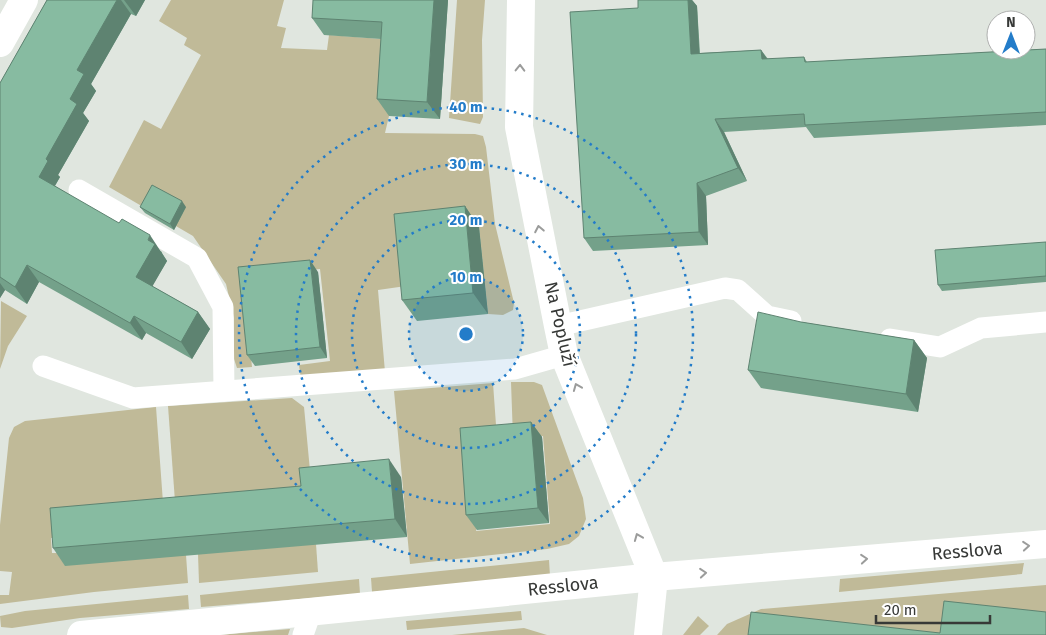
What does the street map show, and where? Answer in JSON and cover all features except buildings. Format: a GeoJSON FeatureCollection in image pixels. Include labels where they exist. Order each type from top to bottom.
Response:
{"type":"FeatureCollection","features":[{"type":"Feature","properties":{"kind":"street"},"geometry":{"type":"LineString","coordinates":[[0,43],[24,0]]}},
{"type":"Feature","properties":{"kind":"street","name":"Na Popluží"},"geometry":{"type":"LineString","coordinates":[[521,0],[519,127],[558,326],[564,356],[654,577],[648,635]]}},
{"type":"Feature","properties":{"kind":"street","name":"Resslova"},"geometry":{"type":"LineString","coordinates":[[81,635],[307,623],[654,577],[1046,544]]}},
{"type":"Feature","properties":{"kind":"lane"},"geometry":{"type":"LineString","coordinates":[[79,190],[197,258],[223,308],[224,392]]}},
{"type":"Feature","properties":{"kind":"lane"},"geometry":{"type":"LineString","coordinates":[[558,326],[725,288],[738,290],[767,316],[808,325]]}},
{"type":"Feature","properties":{"kind":"lane"},"geometry":{"type":"LineString","coordinates":[[872,336],[940,347],[980,328],[1046,322]]}},
{"type":"Feature","properties":{"kind":"lane"},"geometry":{"type":"LineString","coordinates":[[43,366],[133,398],[515,369],[564,356]]}},
{"type":"Feature","properties":{"kind":"shaded area"},"geometry":{"type":"Polygon","coordinates":[[[171,0],[284,0],[277,26],[286,28],[281,48],[327,50],[329,35],[394,40],[389,116],[385,133],[475,134],[483,136],[495,224],[514,303],[513,310],[503,315],[488,314],[479,227],[413,285],[378,290],[385,372],[301,379],[299,365],[330,361],[320,269],[243,277],[252,367],[237,368],[234,359],[234,318],[226,284],[193,236],[109,187],[144,120],[161,129],[201,55],[184,45],[187,38],[159,21],[171,0]]]}},
{"type":"Feature","properties":{"kind":"shaded area"},"geometry":{"type":"Polygon","coordinates":[[[457,0],[485,0],[482,40],[483,117],[480,124],[449,118],[457,0]]]}},
{"type":"Feature","properties":{"kind":"shaded area"},"geometry":{"type":"Polygon","coordinates":[[[1,301],[27,316],[8,346],[0,369],[1,301]]]}},
{"type":"Feature","properties":{"kind":"shaded area"},"geometry":{"type":"Polygon","coordinates":[[[511,382],[534,382],[542,385],[583,498],[586,519],[579,536],[569,544],[547,549],[410,564],[394,391],[493,383],[497,439],[476,531],[550,524],[543,436],[513,438],[511,382]]]}},
{"type":"Feature","properties":{"kind":"shaded area"},"geometry":{"type":"Polygon","coordinates":[[[292,398],[304,407],[313,503],[176,515],[168,406],[292,398]]]}},
{"type":"Feature","properties":{"kind":"shaded area"},"geometry":{"type":"Polygon","coordinates":[[[156,407],[164,516],[51,538],[52,553],[186,555],[188,583],[0,604],[0,595],[9,595],[12,572],[0,571],[0,525],[9,438],[14,427],[25,421],[156,407]]]}},
{"type":"Feature","properties":{"kind":"shaded area"},"geometry":{"type":"Polygon","coordinates":[[[316,544],[318,572],[199,583],[198,554],[316,544]]]}},
{"type":"Feature","properties":{"kind":"shaded area"},"geometry":{"type":"Polygon","coordinates":[[[549,560],[550,576],[372,592],[371,578],[549,560]]]}},
{"type":"Feature","properties":{"kind":"shaded area"},"geometry":{"type":"Polygon","coordinates":[[[1024,563],[1022,574],[839,592],[840,579],[1024,563]]]}},
{"type":"Feature","properties":{"kind":"shaded area"},"geometry":{"type":"Polygon","coordinates":[[[359,579],[360,594],[201,607],[200,595],[359,579]]]}},
{"type":"Feature","properties":{"kind":"shaded area"},"geometry":{"type":"Polygon","coordinates":[[[1046,585],[1046,628],[954,635],[717,635],[727,624],[761,609],[1046,585]]]}},
{"type":"Feature","properties":{"kind":"shaded area"},"geometry":{"type":"Polygon","coordinates":[[[188,595],[189,609],[80,618],[12,628],[1,627],[0,616],[25,611],[188,595]]]}},
{"type":"Feature","properties":{"kind":"shaded area"},"geometry":{"type":"Polygon","coordinates":[[[521,611],[522,620],[407,630],[406,621],[521,611]]]}},
{"type":"Feature","properties":{"kind":"shaded area"},"geometry":{"type":"Polygon","coordinates":[[[698,616],[709,626],[700,635],[683,635],[698,616]]]}},
{"type":"Feature","properties":{"kind":"shaded area"},"geometry":{"type":"Polygon","coordinates":[[[524,628],[547,635],[452,635],[524,628]]]}},
{"type":"Feature","properties":{"kind":"shaded area"},"geometry":{"type":"Polygon","coordinates":[[[290,629],[288,635],[219,635],[290,629]]]}}]}
